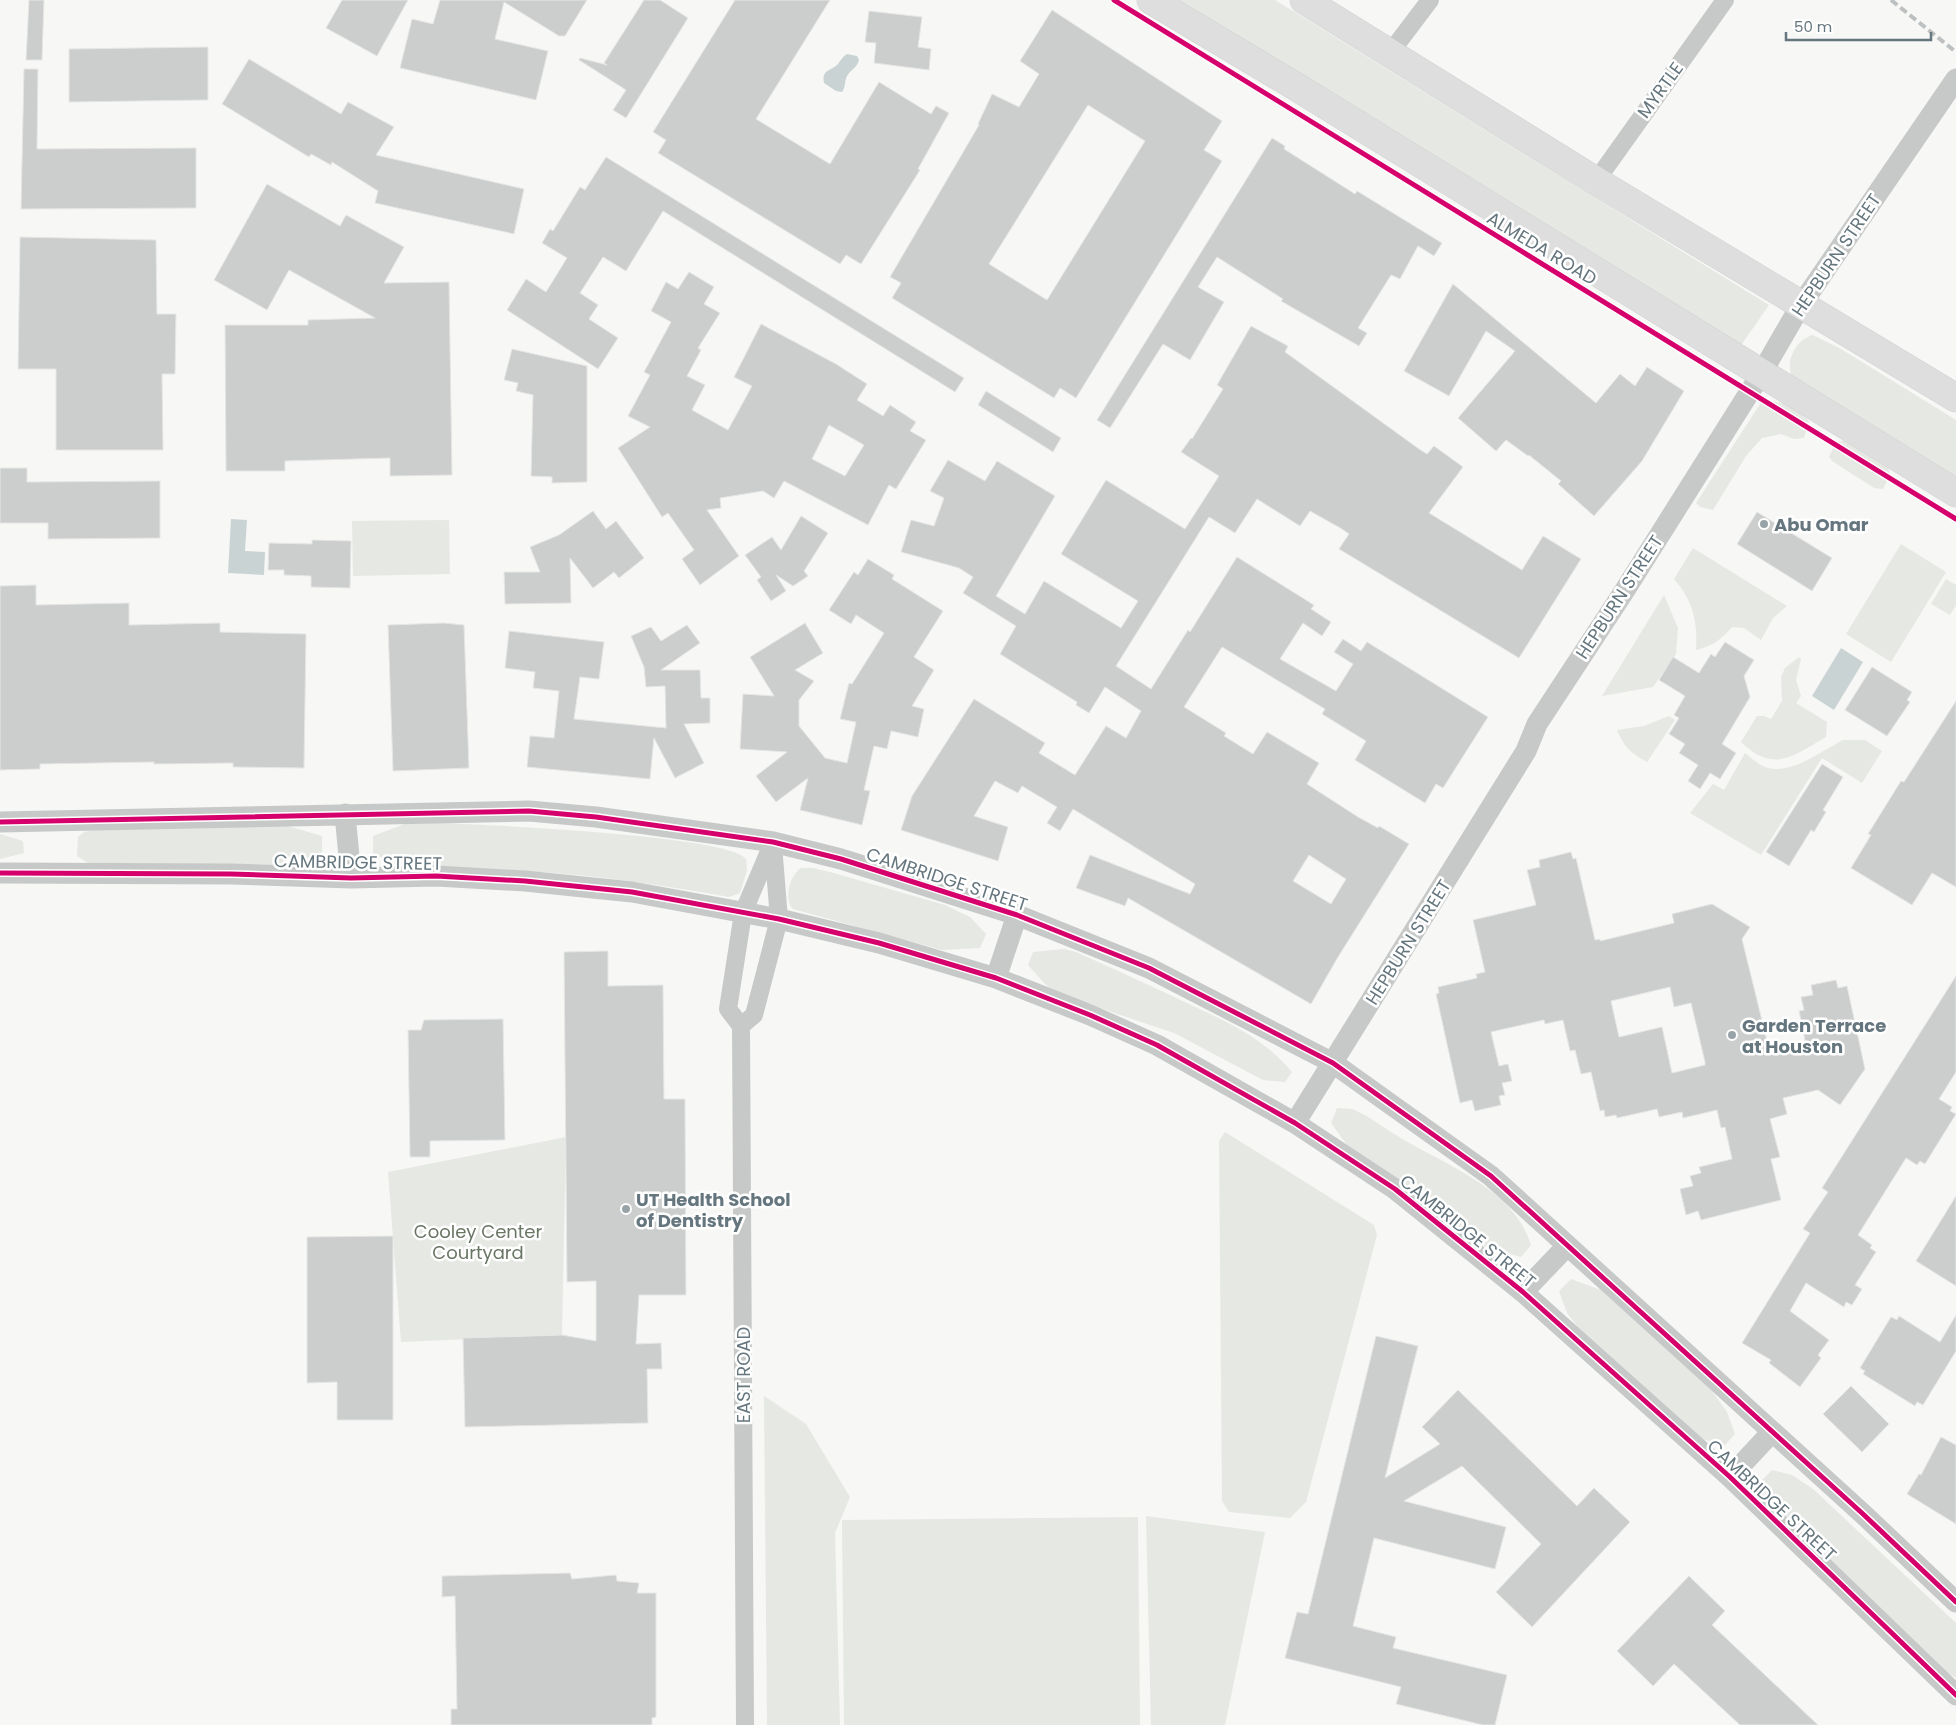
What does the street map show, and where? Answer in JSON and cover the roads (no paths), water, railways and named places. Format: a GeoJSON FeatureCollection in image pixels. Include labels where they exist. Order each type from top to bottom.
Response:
{"type":"FeatureCollection","features":[{"type":"Feature","properties":{"kind":"main road","name":"ALMEDA ROAD"},"geometry":{"type":"LineString","coordinates":[[1151,0],[1354,122],[1956,493]]}},
{"type":"Feature","properties":{"kind":"main road"},"geometry":{"type":"LineString","coordinates":[[1304,0],[1596,181],[1956,398]]}},
{"type":"Feature","properties":{"kind":"street"},"geometry":{"type":"LineString","coordinates":[[1390,53],[1430,0]]}},
{"type":"Feature","properties":{"kind":"street","name":"MYRTLE"},"geometry":{"type":"LineString","coordinates":[[1596,181],[1725,0]]}},
{"type":"Feature","properties":{"kind":"street","name":"HEPBURN STREET"},"geometry":{"type":"LineString","coordinates":[[1295,1123],[1526,751],[1537,724],[1625,590],[1761,374],[1801,305],[1956,79]]}},
{"type":"Feature","properties":{"kind":"street","name":"CAMBRIDGE STREET"},"geometry":{"type":"LineString","coordinates":[[0,822],[529,811],[596,817],[773,842],[841,859],[1017,915],[1149,968],[1333,1063],[1491,1176],[1956,1602]]}},
{"type":"Feature","properties":{"kind":"street"},"geometry":{"type":"LineString","coordinates":[[345,814],[351,878]]}},
{"type":"Feature","properties":{"kind":"street"},"geometry":{"type":"LineString","coordinates":[[773,842],[779,919],[754,1015],[742,1026],[728,1009],[743,913],[773,842]]}},
{"type":"Feature","properties":{"kind":"street","name":"CAMBRIDGE STREET"},"geometry":{"type":"LineString","coordinates":[[0,873],[231,874],[351,878],[436,876],[525,881],[632,892],[779,919],[879,943],[996,978],[1090,1014],[1157,1045],[1295,1123],[1394,1189],[1523,1292],[1730,1477],[1956,1695]]}},
{"type":"Feature","properties":{"kind":"street"},"geometry":{"type":"LineString","coordinates":[[996,978],[1017,915]]}},
{"type":"Feature","properties":{"kind":"street","name":"EAST ROAD"},"geometry":{"type":"LineString","coordinates":[[742,1026],[745,1725]]}},
{"type":"Feature","properties":{"kind":"street"},"geometry":{"type":"LineString","coordinates":[[1523,1292],[1567,1246]]}},
{"type":"Feature","properties":{"kind":"street"},"geometry":{"type":"LineString","coordinates":[[1730,1477],[1772,1432]]}},
{"type":"Feature","properties":{"kind":"railway"},"geometry":{"type":"LineString","coordinates":[[1891,0],[1956,52]]}},
{"type":"Feature","properties":{"kind":"place","name":"Abu Omar"},"geometry":{"type":"Point","coordinates":[1764,524]}},
{"type":"Feature","properties":{"kind":"place","name":"Garden Terrace at Houston"},"geometry":{"type":"Point","coordinates":[1732,1035]}},
{"type":"Feature","properties":{"kind":"place","name":"UT Health School of Dentistry"},"geometry":{"type":"Point","coordinates":[626,1209]}},
{"type":"Feature","properties":{"kind":"park label","name":"Cooley Center Courtyard"},"geometry":{"type":"Point","coordinates":[478,1241]}}]}
